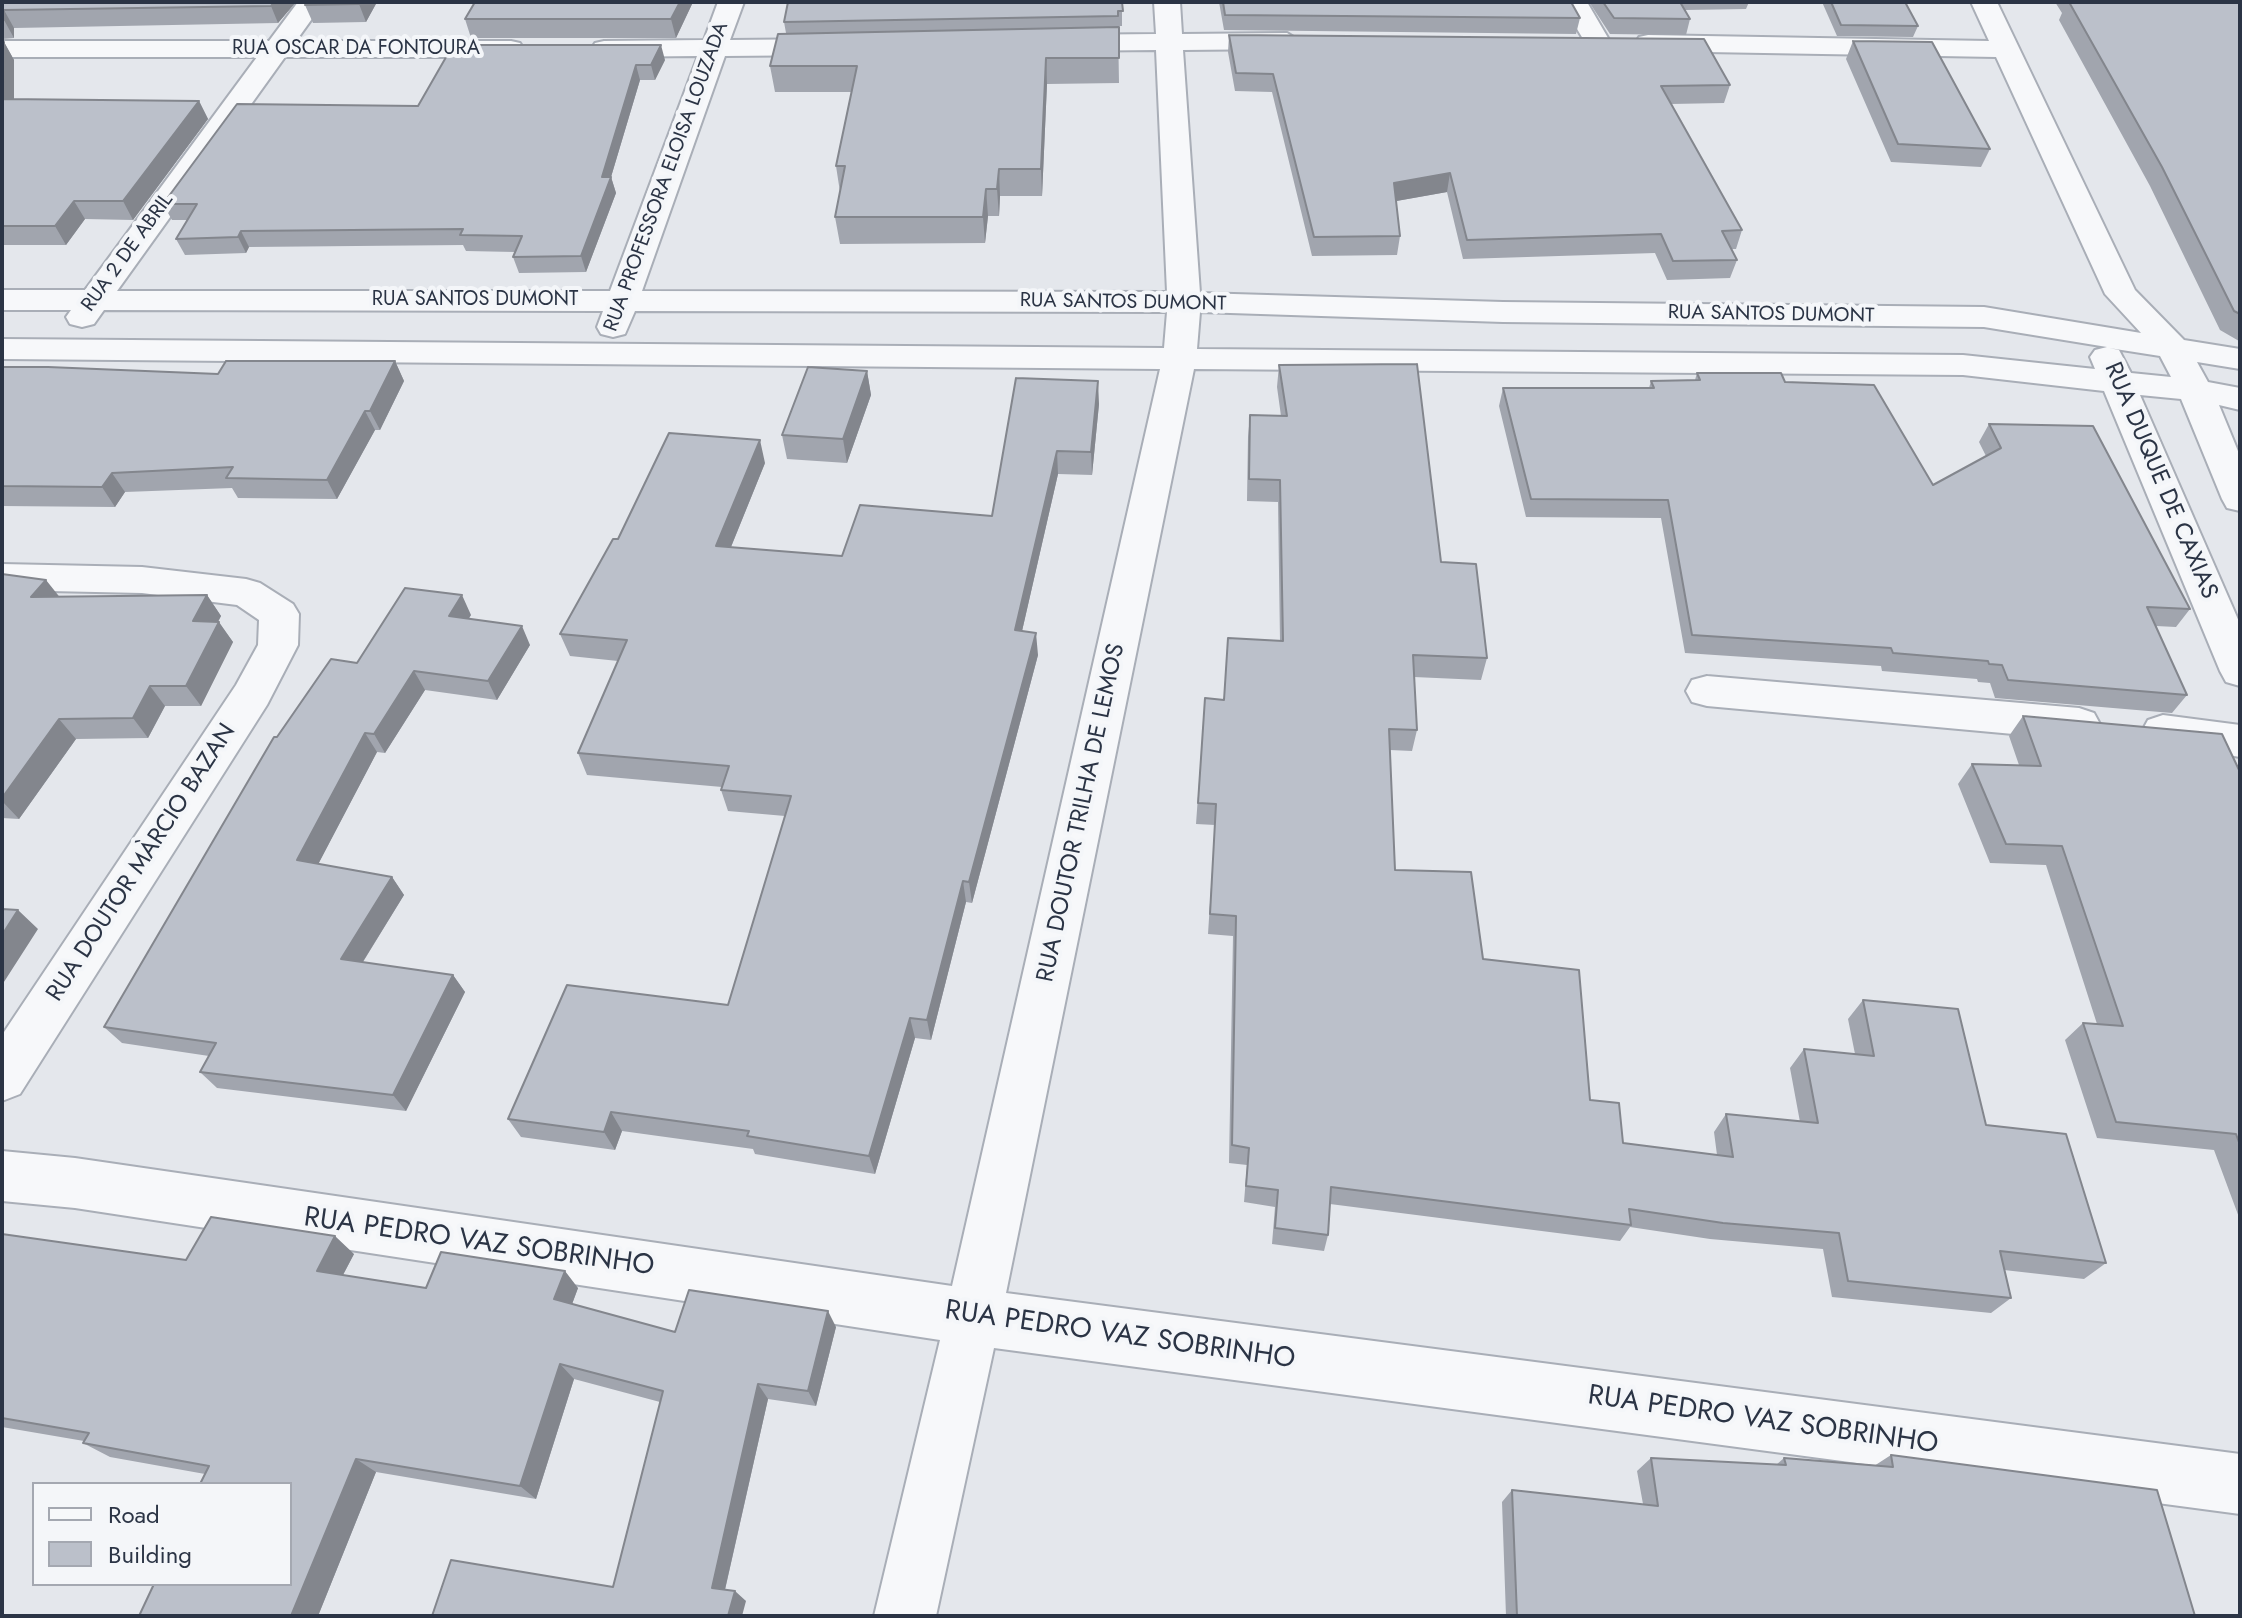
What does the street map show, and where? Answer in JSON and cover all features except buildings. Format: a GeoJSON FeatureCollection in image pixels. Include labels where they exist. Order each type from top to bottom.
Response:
{"type":"FeatureCollection","features":[{"type":"Feature","properties":{"kind":"street","name":"RUA 2 DE ABRIL"},"geometry":{"type":"LineString","coordinates":[[59,349],[311,2]]}},
{"type":"Feature","properties":{"kind":"street","name":"RUA PROFESSORA ELOISA LOUZADA"},"geometry":{"type":"LineString","coordinates":[[603,352],[731,2]]}},
{"type":"Feature","properties":{"kind":"street"},"geometry":{"type":"LineString","coordinates":[[1574,2],[1598,43]]}},
{"type":"Feature","properties":{"kind":"street"},"geometry":{"type":"LineString","coordinates":[[1984,2],[2121,294],[2172,346],[2195,390],[2240,499]]}},
{"type":"Feature","properties":{"kind":"street"},"geometry":{"type":"LineString","coordinates":[[1028,43],[1168,21],[1312,41]]}},
{"type":"Feature","properties":{"kind":"street","name":"RUA DOUTOR TRILHA DE LEMOS"},"geometry":{"type":"LineString","coordinates":[[905,1616],[973,1317],[1180,356],[1184,302],[1168,21]]}},
{"type":"Feature","properties":{"kind":"street"},"geometry":{"type":"LineString","coordinates":[[1566,42],[2006,49]]}},
{"type":"Feature","properties":{"kind":"street"},"geometry":{"type":"LineString","coordinates":[[573,49],[855,46]]}},
{"type":"Feature","properties":{"kind":"street","name":"RUA OSCAR DA FONTOURA"},"geometry":{"type":"LineString","coordinates":[[2,49],[542,49]]}},
{"type":"Feature","properties":{"kind":"street","name":"RUA DUQUE DE CAXIAS"},"geometry":{"type":"LineString","coordinates":[[2121,294],[2099,335],[2240,671]]}},
{"type":"Feature","properties":{"kind":"street","name":"RUA SANTOS DUMONT"},"geometry":{"type":"LineString","coordinates":[[2,300],[1184,302],[1503,312],[1984,317],[2240,359]]}},
{"type":"Feature","properties":{"kind":"street"},"geometry":{"type":"LineString","coordinates":[[1503,312],[1517,360]]}},
{"type":"Feature","properties":{"kind":"street","name":"RUA SANTOS DUMONT"},"geometry":{"type":"LineString","coordinates":[[2,349],[1180,356],[1963,365],[2195,390],[2240,399]]}},
{"type":"Feature","properties":{"kind":"street","name":"RUA DOUTOR MÀRCIO BAZAN"},"geometry":{"type":"LineString","coordinates":[[2,577],[142,580],[246,593],[279,614],[278,645],[252,694],[2,1078]]}},
{"type":"Feature","properties":{"kind":"street"},"geometry":{"type":"LineString","coordinates":[[1707,691],[2120,727],[2240,741]]}},
{"type":"Feature","properties":{"kind":"street","name":"RUA PEDRO VAZ SOBRINHO"},"geometry":{"type":"LineString","coordinates":[[2,1176],[75,1183],[973,1317],[2240,1484]]}}]}
